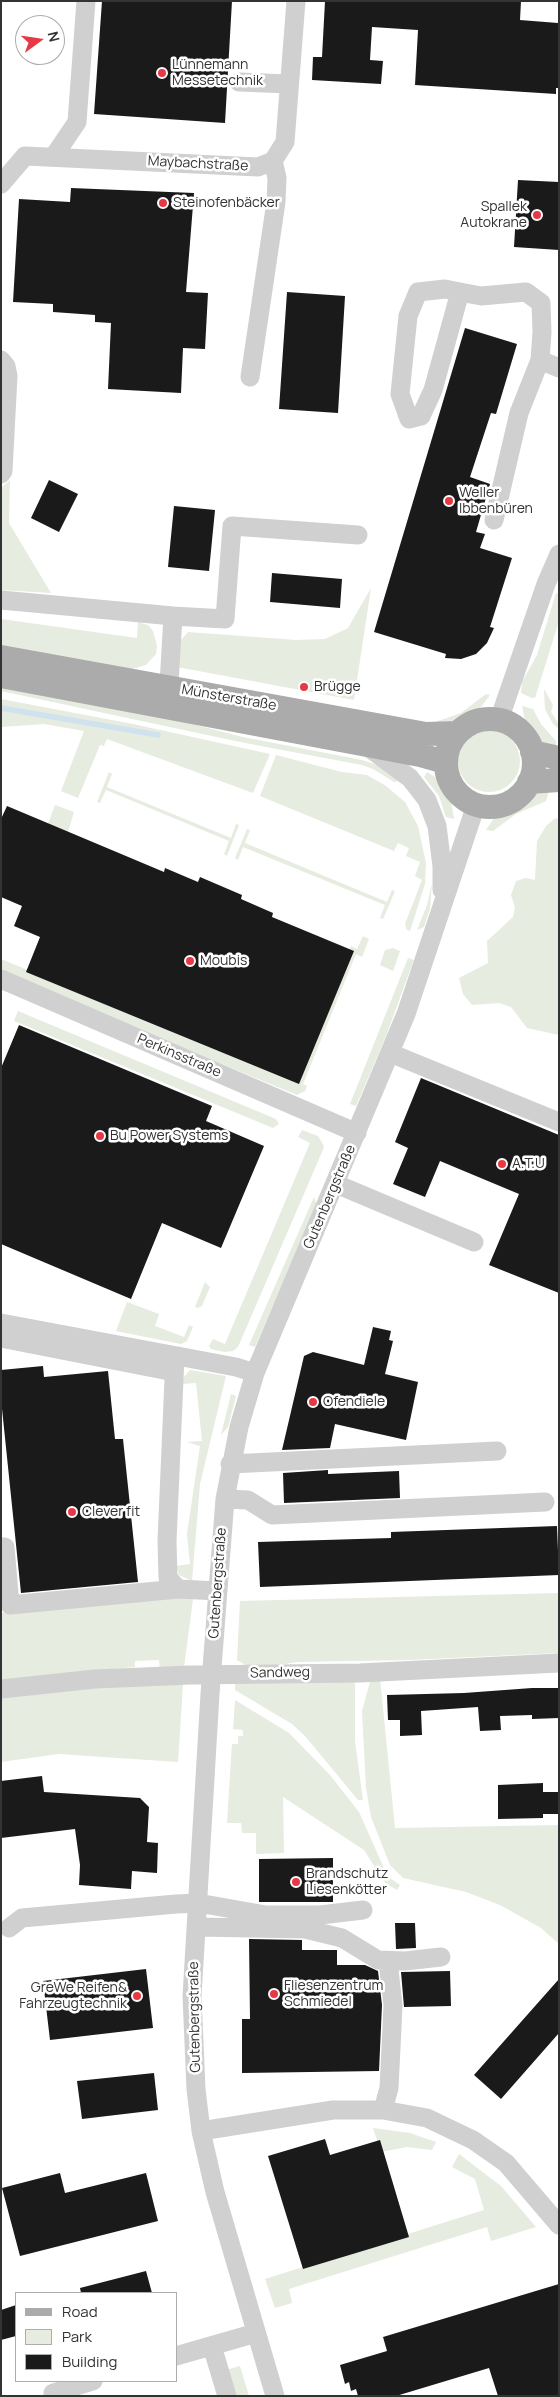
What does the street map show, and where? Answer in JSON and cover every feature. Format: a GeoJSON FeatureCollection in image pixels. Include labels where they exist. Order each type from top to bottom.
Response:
{"type":"FeatureCollection","features":[{"type":"Feature","properties":{"kind":"main road","name":"Münsterstraße"},"geometry":{"type":"LineString","coordinates":[[1,657],[365,744],[420,754],[445,762]]}},
{"type":"Feature","properties":{"kind":"main road","name":"Münsterstraße"},"geometry":{"type":"LineString","coordinates":[[1,676],[168,697],[426,734],[457,733],[466,725],[476,721],[499,720]]}},
{"type":"Feature","properties":{"kind":"main road"},"geometry":{"type":"LineString","coordinates":[[457,733],[451,742],[445,762],[448,776],[454,788],[464,798],[476,805],[488,807],[507,803],[522,792],[529,782],[533,772],[532,752],[520,731],[499,720]]}},
{"type":"Feature","properties":{"kind":"main road"},"geometry":{"type":"LineString","coordinates":[[532,752],[559,758]]}},
{"type":"Feature","properties":{"kind":"main road"},"geometry":{"type":"LineString","coordinates":[[529,782],[559,780]]}},
{"type":"Feature","properties":{"kind":"street"},"geometry":{"type":"LineString","coordinates":[[54,156],[77,122],[86,1]]}},
{"type":"Feature","properties":{"kind":"street"},"geometry":{"type":"LineString","coordinates":[[250,376],[276,202],[278,178],[273,161],[285,142],[296,1]]}},
{"type":"Feature","properties":{"kind":"street"},"geometry":{"type":"LineString","coordinates":[[239,82],[289,84]]}},
{"type":"Feature","properties":{"kind":"street","name":"Maybachstraße"},"geometry":{"type":"LineString","coordinates":[[1,184],[25,156],[258,167],[273,161]]}},
{"type":"Feature","properties":{"kind":"street"},"geometry":{"type":"LineString","coordinates":[[460,292],[433,390],[421,416],[409,420],[400,394],[408,316],[418,292],[445,290],[460,292],[481,296],[526,292],[541,303],[542,332],[540,360],[519,413],[494,520]]}},
{"type":"Feature","properties":{"kind":"street"},"geometry":{"type":"LineString","coordinates":[[1,360],[6,366],[8,376],[3,471],[1,474]]}},
{"type":"Feature","properties":{"kind":"street"},"geometry":{"type":"LineString","coordinates":[[540,360],[559,368]]}},
{"type":"Feature","properties":{"kind":"street"},"geometry":{"type":"LineString","coordinates":[[1,600],[225,619],[232,526],[358,535]]}},
{"type":"Feature","properties":{"kind":"street"},"geometry":{"type":"LineString","coordinates":[[499,720],[546,584],[559,554]]}},
{"type":"Feature","properties":{"kind":"street"},"geometry":{"type":"LineString","coordinates":[[168,697],[172,616]]}},
{"type":"Feature","properties":{"kind":"street","name":"Münsterstraße"},"geometry":{"type":"LineString","coordinates":[[365,744],[410,778],[427,800],[437,826],[442,866],[442,909]]}},
{"type":"Feature","properties":{"kind":"street","name":"Gutenbergstraße"},"geometry":{"type":"LineString","coordinates":[[275,2396],[215,2192],[200,2130],[196,2089],[192,1996],[225,1499],[230,1464],[256,1373],[390,1053],[442,909],[476,805]]}},
{"type":"Feature","properties":{"kind":"street","name":"Perkinsstraße"},"geometry":{"type":"LineString","coordinates":[[1,979],[357,1133]]}},
{"type":"Feature","properties":{"kind":"street"},"geometry":{"type":"LineString","coordinates":[[390,1053],[559,1122]]}},
{"type":"Feature","properties":{"kind":"street"},"geometry":{"type":"LineString","coordinates":[[336,1184],[474,1242]]}},
{"type":"Feature","properties":{"kind":"street"},"geometry":{"type":"LineString","coordinates":[[1,1323],[174,1364]]}},
{"type":"Feature","properties":{"kind":"street"},"geometry":{"type":"LineString","coordinates":[[1,1338],[174,1364],[236,1367],[256,1373]]}},
{"type":"Feature","properties":{"kind":"street"},"geometry":{"type":"LineString","coordinates":[[174,1364],[167,1558],[168,1578],[178,1589]]}},
{"type":"Feature","properties":{"kind":"street"},"geometry":{"type":"LineString","coordinates":[[230,1464],[497,1450]]}},
{"type":"Feature","properties":{"kind":"street"},"geometry":{"type":"LineString","coordinates":[[225,1499],[248,1500],[272,1515],[545,1502]]}},
{"type":"Feature","properties":{"kind":"street"},"geometry":{"type":"LineString","coordinates":[[1,1547],[5,1546],[10,1605],[178,1589],[218,1591]]}},
{"type":"Feature","properties":{"kind":"street","name":"Sandweg"},"geometry":{"type":"LineString","coordinates":[[1,1689],[95,1679],[212,1674],[360,1672],[559,1662]]}},
{"type":"Feature","properties":{"kind":"street"},"geometry":{"type":"LineString","coordinates":[[9,1928],[22,1918],[198,1903],[266,1915],[320,1915],[363,1910]]}},
{"type":"Feature","properties":{"kind":"street"},"geometry":{"type":"LineString","coordinates":[[196,1927],[304,1930],[342,1938],[378,1960],[405,1961],[441,1956]]}},
{"type":"Feature","properties":{"kind":"street"},"geometry":{"type":"LineString","coordinates":[[382,2110],[389,2088],[392,2048],[393,2005],[388,1960]]}},
{"type":"Feature","properties":{"kind":"street"},"geometry":{"type":"LineString","coordinates":[[200,2130],[333,2110],[382,2110],[427,2118],[473,2140],[506,2163],[559,2225]]}},
{"type":"Feature","properties":{"kind":"street"},"geometry":{"type":"LineString","coordinates":[[178,2355],[256,2333]]}},
{"type":"Feature","properties":{"kind":"street"},"geometry":{"type":"LineString","coordinates":[[212,2346],[227,2396]]}},
{"type":"Feature","properties":{"kind":"street"},"geometry":{"type":"LineString","coordinates":[[53,2392],[89,2382]]}},
{"type":"Feature","properties":{"kind":"green space"},"geometry":{"type":"Polygon","coordinates":[[[10,480],[9,523],[51,593],[1,590],[1,488],[10,480]]]}},
{"type":"Feature","properties":{"kind":"green space"},"geometry":{"type":"Polygon","coordinates":[[[371,588],[354,700],[177,667],[181,640],[188,632],[296,640],[325,639],[348,628],[371,588]]]}},
{"type":"Feature","properties":{"kind":"green space"},"geometry":{"type":"Polygon","coordinates":[[[556,593],[559,594],[559,621],[535,698],[532,698],[521,693],[522,682],[537,655],[556,593]]]}},
{"type":"Feature","properties":{"kind":"green space"},"geometry":{"type":"Polygon","coordinates":[[[1,619],[137,638],[138,622],[148,625],[153,631],[157,646],[156,654],[146,665],[129,670],[1,650],[1,619]]]}},
{"type":"Feature","properties":{"kind":"green space"},"geometry":{"type":"Polygon","coordinates":[[[1,684],[141,711],[243,737],[362,760],[383,767],[399,781],[394,782],[373,769],[362,765],[240,742],[1,691],[1,684]]]}},
{"type":"Feature","properties":{"kind":"green space"},"geometry":{"type":"Polygon","coordinates":[[[544,689],[553,705],[551,712],[559,724],[559,729],[553,724],[545,709],[544,689]]]}},
{"type":"Feature","properties":{"kind":"green space"},"geometry":{"type":"Polygon","coordinates":[[[486,694],[490,695],[481,707],[456,722],[435,722],[461,713],[486,694]]]}},
{"type":"Feature","properties":{"kind":"green space"},"geometry":{"type":"Polygon","coordinates":[[[1,699],[133,724],[270,754],[253,793],[107,739],[104,746],[100,745],[78,798],[61,791],[84,731],[44,724],[1,727],[1,699]]]}},
{"type":"Feature","properties":{"kind":"green space"},"geometry":{"type":"Polygon","coordinates":[[[522,706],[533,709],[541,724],[556,741],[557,751],[543,746],[536,739],[526,725],[522,706]]]}},
{"type":"Feature","properties":{"kind":"green space"},"geometry":{"type":"Polygon","coordinates":[[[489,730],[501,732],[511,739],[518,749],[520,761],[518,773],[511,783],[501,790],[489,792],[477,790],[467,783],[460,773],[458,761],[460,749],[467,739],[477,732],[489,730]]]}},
{"type":"Feature","properties":{"kind":"green space"},"geometry":{"type":"Polygon","coordinates":[[[276,755],[342,772],[367,775],[386,786],[405,802],[418,826],[426,863],[425,884],[410,931],[407,930],[405,924],[422,880],[415,876],[420,862],[406,856],[409,848],[398,843],[394,851],[260,796],[276,755]]]}},
{"type":"Feature","properties":{"kind":"green space"},"geometry":{"type":"Polygon","coordinates":[[[109,772],[112,774],[107,787],[231,838],[236,824],[239,825],[227,856],[224,854],[229,841],[106,790],[100,803],[97,802],[109,772]]]}},
{"type":"Feature","properties":{"kind":"green space"},"geometry":{"type":"Polygon","coordinates":[[[427,772],[440,780],[450,794],[454,819],[446,817],[439,796],[424,777],[427,772]]]}},
{"type":"Feature","properties":{"kind":"green space"},"geometry":{"type":"Polygon","coordinates":[[[550,787],[546,801],[516,814],[493,831],[486,830],[496,815],[518,805],[530,794],[550,787]]]}},
{"type":"Feature","properties":{"kind":"green space"},"geometry":{"type":"Polygon","coordinates":[[[55,805],[74,812],[68,832],[48,824],[55,805]]]}},
{"type":"Feature","properties":{"kind":"green space"},"geometry":{"type":"Polygon","coordinates":[[[559,818],[559,1035],[527,1028],[511,1007],[499,1003],[472,1005],[463,994],[459,978],[488,963],[487,941],[513,917],[515,907],[511,895],[516,881],[526,878],[535,880],[537,841],[546,826],[554,819],[559,818]]]}},
{"type":"Feature","properties":{"kind":"green space"},"geometry":{"type":"Polygon","coordinates":[[[247,829],[250,830],[245,843],[387,902],[392,890],[395,891],[383,919],[380,918],[385,905],[243,847],[238,860],[235,858],[247,829]]]}},
{"type":"Feature","properties":{"kind":"green space"},"geometry":{"type":"Polygon","coordinates":[[[432,883],[430,909],[424,927],[417,930],[427,905],[432,883]]]}},
{"type":"Feature","properties":{"kind":"green space"},"geometry":{"type":"Polygon","coordinates":[[[363,936],[369,939],[362,957],[356,954],[303,1084],[307,1086],[305,1091],[297,1095],[1,973],[1,959],[295,1081],[351,946],[357,949],[363,936]]]}},
{"type":"Feature","properties":{"kind":"green space"},"geometry":{"type":"Polygon","coordinates":[[[393,948],[400,951],[393,971],[380,965],[385,950],[393,948]]]}},
{"type":"Feature","properties":{"kind":"green space"},"geometry":{"type":"Polygon","coordinates":[[[408,958],[414,960],[386,1036],[356,1106],[350,1104],[408,958]]]}},
{"type":"Feature","properties":{"kind":"green space"},"geometry":{"type":"Polygon","coordinates":[[[18,1011],[276,1119],[279,1124],[273,1128],[14,1021],[18,1011]]]}},
{"type":"Feature","properties":{"kind":"green space"},"geometry":{"type":"Polygon","coordinates":[[[302,1130],[318,1136],[324,1146],[322,1152],[238,1347],[233,1351],[225,1352],[211,1349],[209,1346],[213,1339],[225,1344],[310,1143],[298,1137],[302,1130]]]}},
{"type":"Feature","properties":{"kind":"green space"},"geometry":{"type":"Polygon","coordinates":[[[314,1197],[317,1205],[255,1347],[249,1345],[314,1197]]]}},
{"type":"Feature","properties":{"kind":"green space"},"geometry":{"type":"Polygon","coordinates":[[[205,1282],[210,1287],[202,1306],[195,1307],[205,1282]]]}},
{"type":"Feature","properties":{"kind":"green space"},"geometry":{"type":"Polygon","coordinates":[[[127,1302],[159,1314],[155,1326],[184,1337],[189,1325],[193,1327],[187,1341],[181,1344],[116,1331],[127,1302]]]}},
{"type":"Feature","properties":{"kind":"green space"},"geometry":{"type":"Polygon","coordinates":[[[190,1370],[226,1376],[200,1484],[192,1581],[179,1575],[176,1566],[190,1564],[187,1534],[200,1446],[187,1442],[202,1441],[196,1383],[182,1384],[183,1378],[190,1370]]]}},
{"type":"Feature","properties":{"kind":"green space"},"geometry":{"type":"Polygon","coordinates":[[[231,1394],[236,1396],[228,1427],[221,1435],[231,1394]]]}},
{"type":"Feature","properties":{"kind":"green space"},"geometry":{"type":"Polygon","coordinates":[[[559,1593],[559,1653],[409,1660],[296,1662],[270,1667],[247,1666],[237,1660],[240,1601],[559,1593]]]}},
{"type":"Feature","properties":{"kind":"green space"},"geometry":{"type":"Polygon","coordinates":[[[173,1595],[193,1599],[184,1668],[160,1671],[159,1660],[135,1661],[135,1667],[61,1674],[1,1683],[1,1613],[166,1599],[173,1595]]]}},
{"type":"Feature","properties":{"kind":"green space"},"geometry":{"type":"Polygon","coordinates":[[[371,1678],[380,1678],[395,1828],[559,1825],[559,1944],[541,1928],[500,1905],[466,1892],[403,1878],[390,1865],[371,1817],[366,1788],[362,1711],[371,1678]]]}},
{"type":"Feature","properties":{"kind":"green space"},"geometry":{"type":"Polygon","coordinates":[[[235,1681],[355,1682],[355,1741],[363,1800],[358,1800],[305,1736],[292,1724],[235,1690],[235,1681]]]}},
{"type":"Feature","properties":{"kind":"green space"},"geometry":{"type":"Polygon","coordinates":[[[183,1684],[178,1762],[59,1754],[1,1762],[1,1693],[45,1688],[183,1684]]]}},
{"type":"Feature","properties":{"kind":"green space"},"geometry":{"type":"Polygon","coordinates":[[[235,1700],[289,1733],[330,1775],[359,1812],[384,1868],[390,1878],[400,1885],[397,1890],[385,1883],[364,1850],[283,1797],[284,1853],[256,1854],[256,1833],[242,1833],[241,1823],[227,1823],[232,1744],[238,1744],[238,1736],[243,1736],[243,1730],[233,1729],[235,1700]]]}},
{"type":"Feature","properties":{"kind":"green space"},"geometry":{"type":"Polygon","coordinates":[[[373,2128],[410,2133],[436,2142],[432,2150],[407,2147],[381,2152],[373,2128]]]}},
{"type":"Feature","properties":{"kind":"green space"},"geometry":{"type":"Polygon","coordinates":[[[459,2154],[501,2186],[536,2227],[491,2241],[487,2227],[289,2289],[292,2303],[275,2308],[265,2279],[484,2210],[475,2179],[452,2167],[459,2154]]]}},
{"type":"Feature","properties":{"kind":"green space"},"geometry":{"type":"Polygon","coordinates":[[[240,2366],[249,2396],[234,2396],[226,2370],[240,2366]]]}},
{"type":"Feature","properties":{"kind":"building","name":"Lünnemann Messetechnik"},"geometry":{"type":"Polygon","coordinates":[[[102,1],[232,1],[225,123],[94,114],[102,1]]]}},
{"type":"Feature","properties":{"kind":"building"},"geometry":{"type":"Polygon","coordinates":[[[325,1],[521,1],[520,20],[558,23],[559,88],[556,88],[556,94],[415,85],[418,30],[372,27],[370,60],[383,61],[381,84],[312,80],[313,57],[322,57],[325,1]]]}},
{"type":"Feature","properties":{"kind":"building","name":"Spallek Autokrane"},"geometry":{"type":"Polygon","coordinates":[[[518,180],[559,182],[559,250],[514,247],[518,180]]]}},
{"type":"Feature","properties":{"kind":"building","name":"Steinofenbäcker"},"geometry":{"type":"Polygon","coordinates":[[[71,188],[194,193],[186,292],[208,293],[205,349],[183,348],[181,393],[108,389],[111,323],[95,322],[95,315],[53,312],[53,304],[13,302],[19,199],[70,202],[71,188]]]}},
{"type":"Feature","properties":{"kind":"building"},"geometry":{"type":"Polygon","coordinates":[[[287,292],[345,296],[338,413],[279,409],[287,292]]]}},
{"type":"Feature","properties":{"kind":"building","name":"Weller Ibbenbüren"},"geometry":{"type":"Polygon","coordinates":[[[465,328],[517,344],[496,414],[491,413],[470,477],[490,484],[476,532],[485,534],[480,548],[512,558],[490,627],[494,628],[487,643],[476,654],[461,659],[445,658],[446,654],[374,632],[465,328]]]}},
{"type":"Feature","properties":{"kind":"building"},"geometry":{"type":"Polygon","coordinates":[[[49,480],[78,494],[59,532],[31,518],[49,480]]]}},
{"type":"Feature","properties":{"kind":"building"},"geometry":{"type":"Polygon","coordinates":[[[174,506],[215,510],[209,571],[168,567],[174,506]]]}},
{"type":"Feature","properties":{"kind":"building"},"geometry":{"type":"Polygon","coordinates":[[[272,573],[342,579],[340,608],[270,602],[272,573]]]}},
{"type":"Feature","properties":{"kind":"building","name":"Moubis"},"geometry":{"type":"Polygon","coordinates":[[[7,806],[164,872],[165,868],[198,882],[200,877],[242,895],[241,899],[273,913],[272,917],[354,951],[299,1084],[26,972],[40,937],[14,926],[22,906],[1,897],[1,819],[7,806]]]}},
{"type":"Feature","properties":{"kind":"building","name":"Bu Power Systems"},"geometry":{"type":"Polygon","coordinates":[[[19,1025],[212,1106],[206,1121],[264,1146],[221,1248],[162,1223],[131,1299],[1,1244],[1,1068],[19,1025]]]}},
{"type":"Feature","properties":{"kind":"building","name":"A.T.U"},"geometry":{"type":"Polygon","coordinates":[[[421,1078],[559,1135],[559,1293],[489,1265],[519,1194],[440,1161],[425,1197],[393,1184],[408,1148],[395,1142],[421,1078]]]}},
{"type":"Feature","properties":{"kind":"building"},"geometry":{"type":"Polygon","coordinates":[[[373,1327],[391,1331],[389,1340],[393,1341],[385,1374],[418,1382],[406,1440],[335,1424],[330,1448],[282,1450],[304,1356],[313,1352],[364,1365],[373,1327]]]}},
{"type":"Feature","properties":{"kind":"building","name":"Clever fit"},"geometry":{"type":"Polygon","coordinates":[[[43,1366],[44,1377],[108,1371],[115,1439],[123,1439],[138,1582],[21,1593],[1,1399],[1,1370],[43,1366]]]}},
{"type":"Feature","properties":{"kind":"building"},"geometry":{"type":"Polygon","coordinates":[[[328,1470],[328,1474],[399,1471],[400,1498],[284,1503],[283,1473],[328,1470]]]}},
{"type":"Feature","properties":{"kind":"building"},"geometry":{"type":"Polygon","coordinates":[[[557,1526],[559,1575],[260,1587],[258,1542],[391,1538],[391,1532],[557,1526]]]}},
{"type":"Feature","properties":{"kind":"building"},"geometry":{"type":"Polygon","coordinates":[[[559,1688],[559,1718],[532,1719],[532,1715],[500,1716],[501,1730],[480,1731],[478,1707],[421,1711],[422,1735],[400,1736],[400,1720],[388,1720],[387,1695],[464,1693],[559,1688]]]}},
{"type":"Feature","properties":{"kind":"building"},"geometry":{"type":"Polygon","coordinates":[[[42,1776],[44,1792],[140,1798],[149,1807],[147,1842],[158,1843],[157,1873],[132,1871],[131,1889],[79,1885],[80,1865],[75,1829],[1,1838],[1,1781],[42,1776]]]}},
{"type":"Feature","properties":{"kind":"building"},"geometry":{"type":"Polygon","coordinates":[[[543,1783],[543,1792],[559,1792],[559,1814],[543,1814],[543,1818],[498,1819],[498,1785],[543,1783]]]}},
{"type":"Feature","properties":{"kind":"building","name":"Brandschutz Liesenkötter"},"geometry":{"type":"Polygon","coordinates":[[[333,1858],[333,1902],[259,1902],[259,1859],[333,1858]]]}},
{"type":"Feature","properties":{"kind":"building"},"geometry":{"type":"Polygon","coordinates":[[[395,1923],[415,1923],[416,1948],[396,1949],[395,1923]]]}},
{"type":"Feature","properties":{"kind":"building"},"geometry":{"type":"Polygon","coordinates":[[[249,1939],[302,1940],[302,1950],[337,1950],[337,1965],[365,1965],[378,1971],[382,2005],[379,2071],[242,2073],[242,2019],[250,2019],[249,1939]]]}},
{"type":"Feature","properties":{"kind":"building"},"geometry":{"type":"Polygon","coordinates":[[[146,1969],[153,2028],[50,2040],[43,1981],[146,1969]]]}},
{"type":"Feature","properties":{"kind":"building"},"geometry":{"type":"Polygon","coordinates":[[[450,1971],[451,2006],[404,2007],[401,1972],[450,1971]]]}},
{"type":"Feature","properties":{"kind":"building"},"geometry":{"type":"Polygon","coordinates":[[[559,1979],[559,2033],[501,2099],[474,2075],[559,1979]]]}},
{"type":"Feature","properties":{"kind":"building"},"geometry":{"type":"Polygon","coordinates":[[[154,2073],[158,2110],[82,2119],[77,2081],[154,2073]]]}},
{"type":"Feature","properties":{"kind":"building"},"geometry":{"type":"Polygon","coordinates":[[[325,2139],[330,2155],[380,2140],[409,2237],[303,2269],[268,2156],[325,2139]]]}},
{"type":"Feature","properties":{"kind":"building"},"geometry":{"type":"Polygon","coordinates":[[[60,2173],[65,2193],[146,2173],[158,2221],[20,2256],[2,2188],[60,2173]]]}},
{"type":"Feature","properties":{"kind":"building"},"geometry":{"type":"Polygon","coordinates":[[[146,2271],[152,2292],[81,2292],[80,2288],[146,2271]]]}},
{"type":"Feature","properties":{"kind":"building"},"geometry":{"type":"Polygon","coordinates":[[[559,2284],[559,2396],[498,2396],[489,2368],[396,2396],[358,2396],[356,2389],[351,2391],[349,2382],[345,2384],[340,2365],[387,2351],[383,2337],[559,2284]]]}},
{"type":"Feature","properties":{"kind":"building"},"geometry":{"type":"Polygon","coordinates":[[[15,2305],[15,2336],[1,2340],[1,2310],[15,2305]]]}},
{"type":"Feature","properties":{"kind":"waterway"},"geometry":{"type":"LineString","coordinates":[[1,708],[158,735]]}},
{"type":"Feature","properties":{"kind":"place","name":"Lünnemann Messetechnik"},"geometry":{"type":"Point","coordinates":[162,73]}},
{"type":"Feature","properties":{"kind":"place","name":"Steinofenbäcker"},"geometry":{"type":"Point","coordinates":[163,203]}},
{"type":"Feature","properties":{"kind":"place","name":"Spallek Autokrane"},"geometry":{"type":"Point","coordinates":[537,215]}},
{"type":"Feature","properties":{"kind":"place","name":"Weller Ibbenbüren"},"geometry":{"type":"Point","coordinates":[449,501]}},
{"type":"Feature","properties":{"kind":"place","name":"Brügge"},"geometry":{"type":"Point","coordinates":[304,687]}},
{"type":"Feature","properties":{"kind":"place","name":"Moubis"},"geometry":{"type":"Point","coordinates":[190,961]}},
{"type":"Feature","properties":{"kind":"place","name":"Bu Power Systems"},"geometry":{"type":"Point","coordinates":[100,1136]}},
{"type":"Feature","properties":{"kind":"place","name":"A.T.U"},"geometry":{"type":"Point","coordinates":[502,1164]}},
{"type":"Feature","properties":{"kind":"place","name":"Ofendiele"},"geometry":{"type":"Point","coordinates":[313,1402]}},
{"type":"Feature","properties":{"kind":"place","name":"Clever fit"},"geometry":{"type":"Point","coordinates":[72,1512]}},
{"type":"Feature","properties":{"kind":"place","name":"Brandschutz Liesenkötter"},"geometry":{"type":"Point","coordinates":[296,1882]}},
{"type":"Feature","properties":{"kind":"place","name":"Fliesenzentrum Schmiedel"},"geometry":{"type":"Point","coordinates":[274,1994]}},
{"type":"Feature","properties":{"kind":"place","name":"GreWe Reifen& Fahrzeugtechnik"},"geometry":{"type":"Point","coordinates":[137,1996]}}]}
